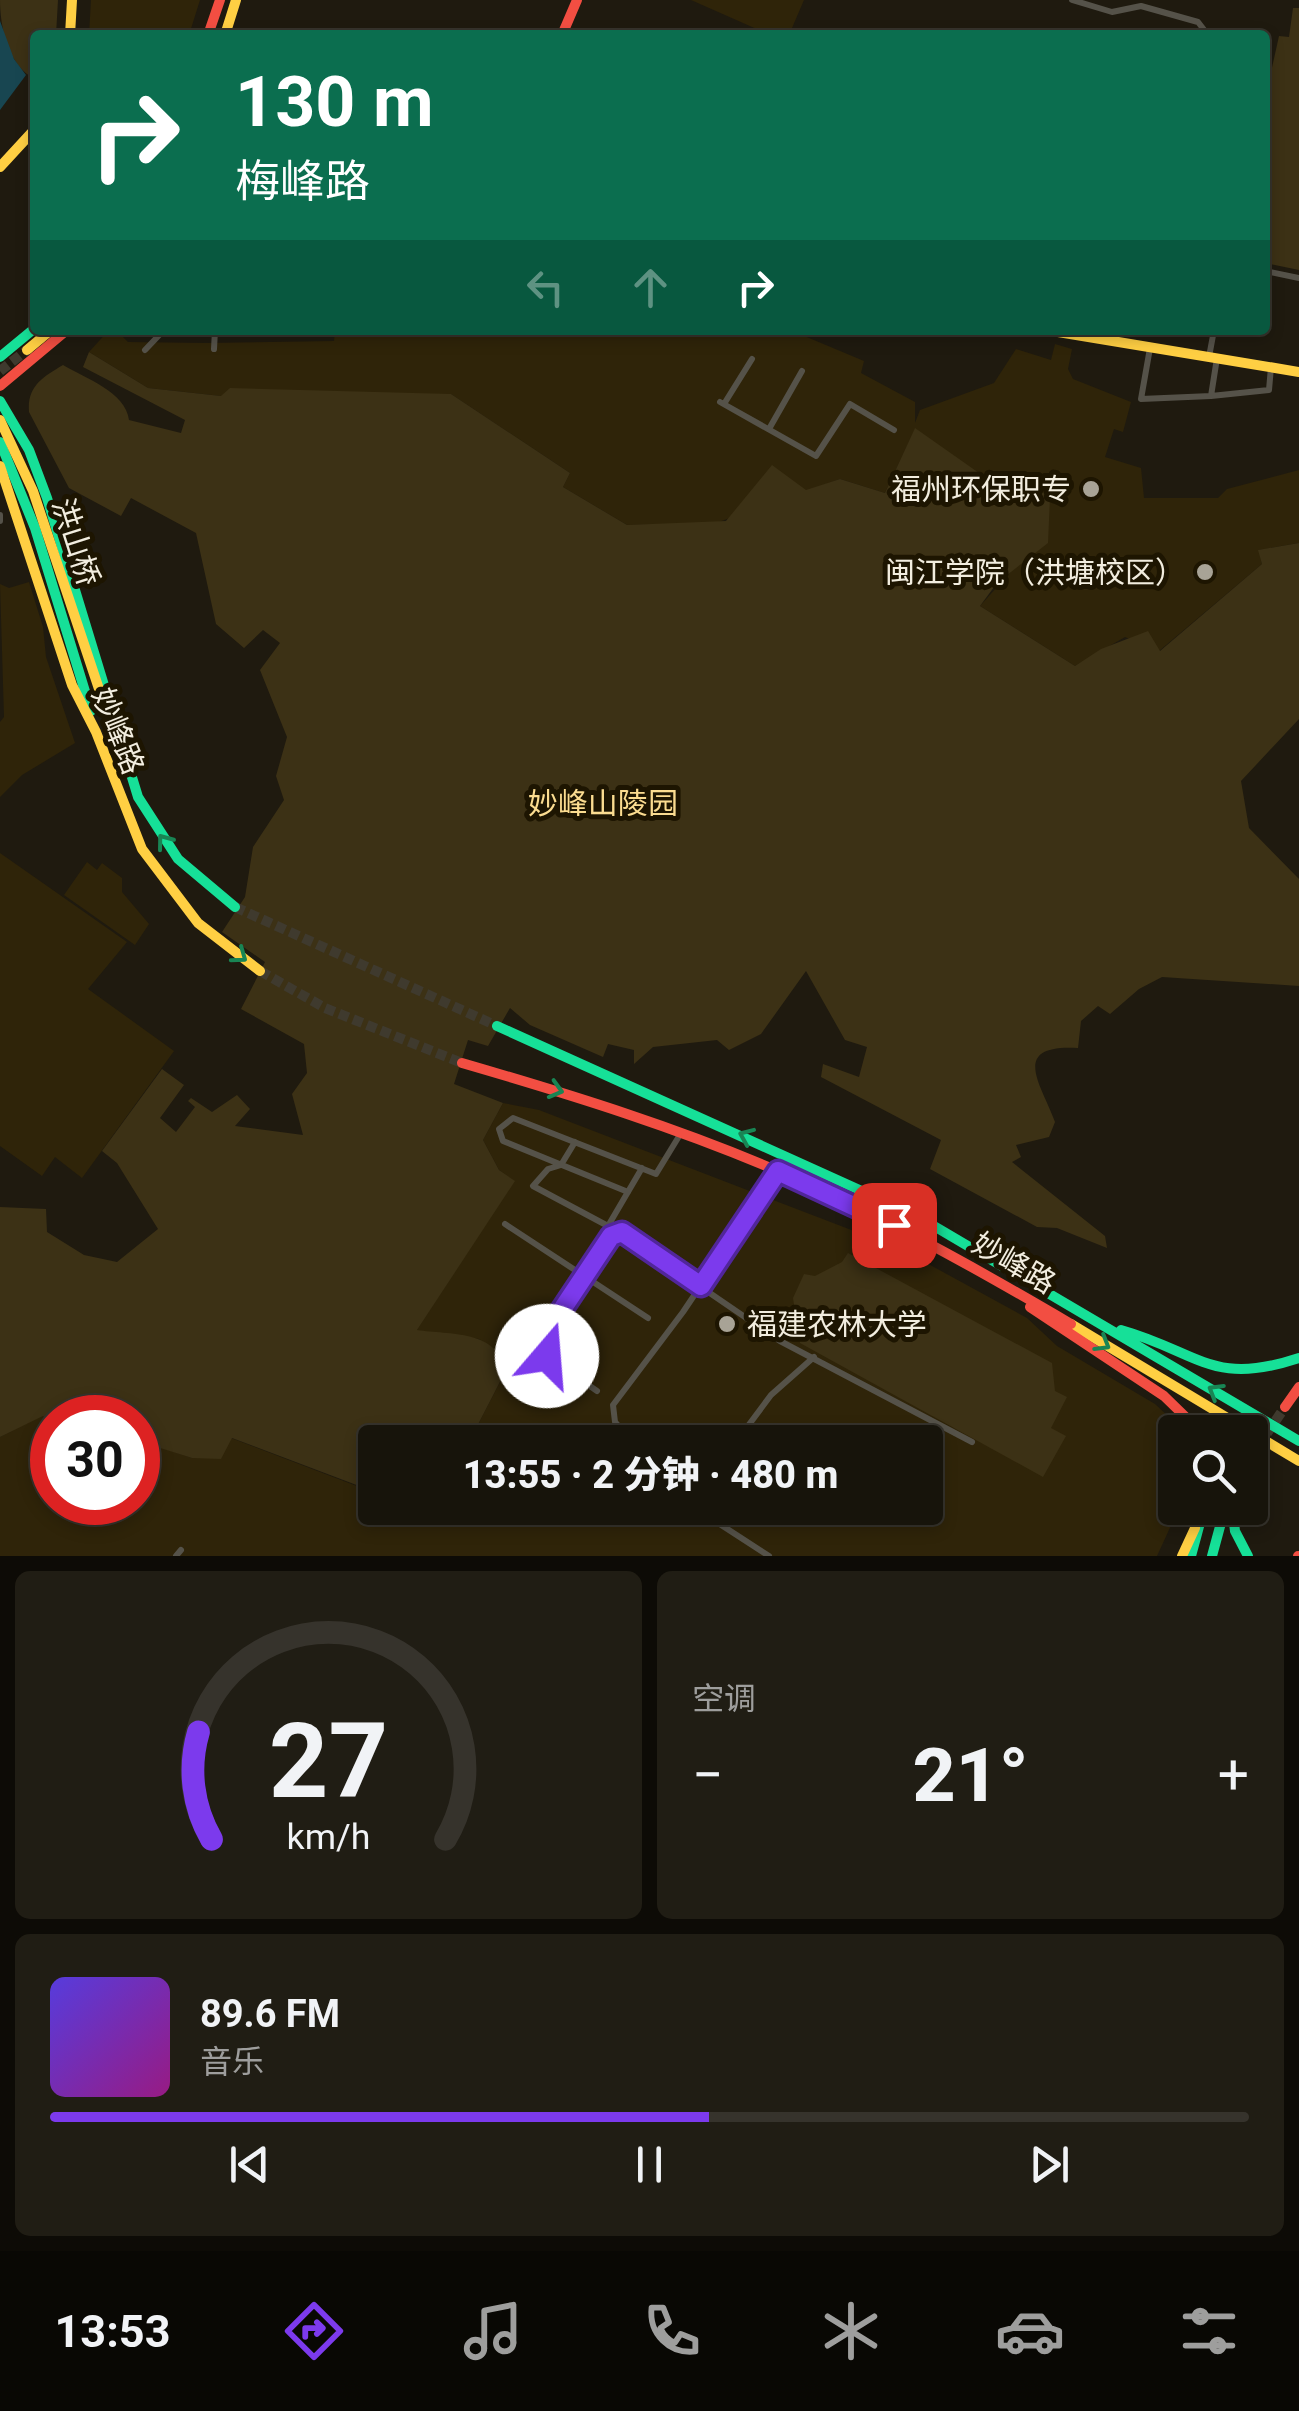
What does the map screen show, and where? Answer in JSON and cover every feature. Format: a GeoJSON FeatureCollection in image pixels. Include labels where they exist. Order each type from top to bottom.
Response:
{"type":"FeatureCollection","features":[{"type":"Feature","properties":{"kind":"main road"},"geometry":{"type":"LineString","coordinates":[[70,30],[72,0]]}},
{"type":"Feature","properties":{"kind":"main road"},"geometry":{"type":"LineString","coordinates":[[210,30],[220,0]]}},
{"type":"Feature","properties":{"kind":"main road"},"geometry":{"type":"LineString","coordinates":[[226,30],[236,0]]}},
{"type":"Feature","properties":{"kind":"main road"},"geometry":{"type":"LineString","coordinates":[[564,30],[578,0]]}},
{"type":"Feature","properties":{"kind":"main road"},"geometry":{"type":"LineString","coordinates":[[0,167],[30,134]]}},
{"type":"Feature","properties":{"kind":"main road"},"geometry":{"type":"LineString","coordinates":[[0,348],[30,331]]}},
{"type":"Feature","properties":{"kind":"main road"},"geometry":{"type":"LineString","coordinates":[[0,358],[30,332]]}},
{"type":"Feature","properties":{"kind":"main road"},"geometry":{"type":"LineString","coordinates":[[26,348],[42,335]]}},
{"type":"Feature","properties":{"kind":"main road"},"geometry":{"type":"LineString","coordinates":[[0,386],[60,335]]}},
{"type":"Feature","properties":{"kind":"main road"},"geometry":{"type":"LineString","coordinates":[[1075,335],[1299,372]]}},
{"type":"Feature","properties":{"kind":"main road","name":"妙峰路"},"geometry":{"type":"LineString","coordinates":[[0,400],[24,442],[48,498],[106,681],[129,776],[150,822],[202,884],[234,907]]}},
{"type":"Feature","properties":{"kind":"main road","name":"洪山桥"},"geometry":{"type":"LineString","coordinates":[[0,420],[38,506],[89,684]]}},
{"type":"Feature","properties":{"kind":"main road"},"geometry":{"type":"LineString","coordinates":[[0,442],[89,684],[129,776]]}},
{"type":"Feature","properties":{"kind":"main road","name":"妙峰路"},"geometry":{"type":"LineString","coordinates":[[0,466],[75,694],[96,732],[126,816],[160,878],[208,932],[260,971]]}},
{"type":"Feature","properties":{"kind":"main road"},"geometry":{"type":"LineString","coordinates":[[89,684],[96,732]]}},
{"type":"Feature","properties":{"kind":"main road","name":"妙峰路"},"geometry":{"type":"LineString","coordinates":[[496,1026],[888,1202],[1299,1441]]}},
{"type":"Feature","properties":{"kind":"main road","name":"妙峰路"},"geometry":{"type":"LineString","coordinates":[[462,1062],[682,1132],[894,1225],[1299,1461]]}},
{"type":"Feature","properties":{"kind":"main road"},"geometry":{"type":"LineString","coordinates":[[1010,1290],[1067,1336],[1167,1398],[1184,1415]]}},
{"type":"Feature","properties":{"kind":"main road"},"geometry":{"type":"LineString","coordinates":[[1112,1329],[1145,1338],[1194,1364],[1219,1370],[1258,1370],[1299,1358]]}},
{"type":"Feature","properties":{"kind":"main road"},"geometry":{"type":"LineString","coordinates":[[1299,1387],[1285,1407],[1299,1396]]}},
{"type":"Feature","properties":{"kind":"main road"},"geometry":{"type":"LineString","coordinates":[[1182,1556],[1196,1525]]}},
{"type":"Feature","properties":{"kind":"main road"},"geometry":{"type":"LineString","coordinates":[[1191,1556],[1199,1525]]}},
{"type":"Feature","properties":{"kind":"main road"},"geometry":{"type":"LineString","coordinates":[[1212,1556],[1222,1525]]}},
{"type":"Feature","properties":{"kind":"main road"},"geometry":{"type":"LineString","coordinates":[[1233,1525],[1248,1556]]}},
{"type":"Feature","properties":{"kind":"street"},"geometry":{"type":"LineString","coordinates":[[1072,0],[1112,12],[1141,6],[1198,22],[1204,30]]}},
{"type":"Feature","properties":{"kind":"street"},"geometry":{"type":"LineString","coordinates":[[1270,272],[1299,278]]}},
{"type":"Feature","properties":{"kind":"street"},"geometry":{"type":"LineString","coordinates":[[145,350],[159,335]]}},
{"type":"Feature","properties":{"kind":"street"},"geometry":{"type":"LineString","coordinates":[[214,350],[216,335]]}},
{"type":"Feature","properties":{"kind":"street"},"geometry":{"type":"LineString","coordinates":[[1212,396],[1214,335]]}},
{"type":"Feature","properties":{"kind":"street"},"geometry":{"type":"LineString","coordinates":[[1150,348],[1141,400],[1268,390],[1272,367]]}},
{"type":"Feature","properties":{"kind":"street"},"geometry":{"type":"LineString","coordinates":[[752,359],[722,403],[816,456],[850,404],[894,430]]}},
{"type":"Feature","properties":{"kind":"street"},"geometry":{"type":"LineString","coordinates":[[768,430],[802,370]]}},
{"type":"Feature","properties":{"kind":"street"},"geometry":{"type":"LineString","coordinates":[[628,1192],[503,1141],[497,1133],[502,1124],[513,1118],[656,1174],[682,1132]]}},
{"type":"Feature","properties":{"kind":"street"},"geometry":{"type":"LineString","coordinates":[[575,1142],[561,1165],[548,1169],[533,1186],[608,1226],[642,1168]]}},
{"type":"Feature","properties":{"kind":"street"},"geometry":{"type":"LineString","coordinates":[[618,1425],[613,1406],[701,1286],[778,1171]]}},
{"type":"Feature","properties":{"kind":"street"},"geometry":{"type":"LineString","coordinates":[[505,1224],[648,1318]]}},
{"type":"Feature","properties":{"kind":"street"},"geometry":{"type":"LineString","coordinates":[[598,1391],[544,1354],[540,1346],[608,1239],[622,1232],[780,1342],[972,1442]]}},
{"type":"Feature","properties":{"kind":"street"},"geometry":{"type":"LineString","coordinates":[[749,1425],[771,1395],[814,1357]]}},
{"type":"Feature","properties":{"kind":"street"},"geometry":{"type":"LineString","coordinates":[[721,1525],[768,1556]]}},
{"type":"Feature","properties":{"kind":"shaded area"},"geometry":{"type":"Polygon","coordinates":[[[91,0],[200,0],[191,30],[89,30],[91,0]]]}},
{"type":"Feature","properties":{"kind":"shaded area"},"geometry":{"type":"Polygon","coordinates":[[[691,0],[804,0],[791,30],[759,30],[691,0]]]}},
{"type":"Feature","properties":{"kind":"shaded area"},"geometry":{"type":"Polygon","coordinates":[[[104,335],[121,335],[128,342],[206,343],[334,341],[335,335],[802,335],[864,361],[861,373],[915,402],[915,423],[920,410],[994,383],[1016,349],[1051,360],[1055,344],[1072,349],[1068,369],[1073,379],[1131,402],[1123,432],[1114,429],[1105,457],[1141,468],[1144,498],[1218,498],[1227,489],[1299,470],[1299,543],[1259,550],[1262,564],[1159,651],[1125,637],[1075,666],[980,606],[1014,568],[1016,500],[915,429],[885,493],[840,479],[713,524],[627,525],[563,487],[570,473],[451,394],[221,396],[148,388],[89,352],[104,335]]]}},
{"type":"Feature","properties":{"kind":"shaded area"},"geometry":{"type":"Polygon","coordinates":[[[29,582],[43,627],[46,657],[75,743],[22,775],[0,797],[0,722],[4,717],[0,584],[9,588],[29,582]]]}},
{"type":"Feature","properties":{"kind":"shaded area"},"geometry":{"type":"Polygon","coordinates":[[[0,853],[127,942],[88,989],[174,1051],[82,1178],[55,1157],[42,1176],[0,1146],[0,853]]]}},
{"type":"Feature","properties":{"kind":"shaded area"},"geometry":{"type":"Polygon","coordinates":[[[87,862],[97,870],[102,863],[122,878],[122,892],[149,924],[135,945],[64,895],[87,862]]]}},
{"type":"Feature","properties":{"kind":"shaded area","name":"福建农林大学"},"geometry":{"type":"Polygon","coordinates":[[[503,1103],[539,1110],[901,1249],[1027,1318],[1057,1346],[1155,1404],[1167,1415],[1158,1415],[1158,1525],[1171,1525],[1157,1556],[0,1556],[0,1437],[30,1422],[30,1525],[160,1525],[160,1447],[192,1458],[231,1438],[358,1487],[358,1525],[943,1525],[943,1425],[478,1425],[505,1372],[504,1361],[479,1339],[416,1331],[514,1181],[499,1170],[483,1140],[503,1103]]]}},
{"type":"Feature","properties":{"kind":"green space"},"geometry":{"type":"Polygon","coordinates":[[[0,0],[58,0],[56,30],[30,30],[30,76],[12,55],[0,0]]]}},
{"type":"Feature","properties":{"kind":"green space"},"geometry":{"type":"Polygon","coordinates":[[[1293,8],[1299,8],[1299,270],[1270,264],[1270,76],[1279,36],[1289,37],[1293,8]]]}},
{"type":"Feature","properties":{"kind":"green space","name":"妙峰山陵园"},"geometry":{"type":"Polygon","coordinates":[[[89,352],[148,388],[221,396],[230,388],[451,394],[570,473],[563,487],[627,525],[726,521],[772,465],[806,490],[840,479],[885,493],[915,428],[1016,499],[1028,479],[1050,498],[1048,543],[997,583],[980,606],[1075,666],[1101,649],[1148,631],[1160,651],[1262,564],[1258,550],[1299,543],[1299,719],[1241,781],[1249,828],[1299,879],[1299,986],[1162,977],[1139,989],[1110,1014],[1098,1006],[1081,1021],[1078,1048],[1056,1049],[1043,1053],[1037,1060],[1038,1081],[1055,1122],[1049,1137],[1016,1145],[1021,1157],[1012,1162],[1105,1236],[1107,1248],[1057,1228],[1037,1227],[930,1169],[941,1140],[821,1077],[823,1064],[859,1077],[867,1047],[845,1040],[806,971],[761,1034],[729,1050],[717,1040],[653,1047],[634,1064],[634,1050],[608,1044],[603,1057],[530,1025],[510,1008],[488,1046],[468,1040],[454,1084],[503,1103],[483,1140],[499,1170],[515,1181],[417,1330],[483,1341],[501,1358],[505,1372],[478,1425],[358,1425],[358,1486],[232,1438],[221,1459],[192,1458],[160,1448],[160,1395],[30,1395],[30,1422],[0,1437],[0,1207],[46,1209],[47,1232],[84,1255],[117,1262],[158,1229],[117,1163],[102,1151],[162,1069],[184,1085],[160,1118],[176,1132],[195,1107],[188,1101],[191,1098],[212,1112],[237,1095],[250,1109],[235,1126],[303,1135],[292,1094],[307,1073],[304,1044],[241,1009],[265,962],[222,932],[245,897],[253,847],[284,800],[276,776],[287,737],[260,670],[280,643],[263,630],[244,648],[216,624],[196,533],[131,498],[121,516],[69,488],[29,412],[34,389],[63,365],[113,394],[121,401],[129,420],[181,433],[185,420],[83,367],[89,352]]]}},
{"type":"Feature","properties":{"kind":"green space"},"geometry":{"type":"Polygon","coordinates":[[[848,1253],[1052,1363],[1055,1391],[1067,1397],[1051,1428],[1066,1436],[1043,1477],[800,1343],[793,1298],[804,1274],[815,1276],[842,1262],[848,1253]]]}},
{"type":"Feature","properties":{"kind":"water"},"geometry":{"type":"Polygon","coordinates":[[[0,21],[14,59],[26,75],[0,110],[0,21]]]}},
{"type":"Feature","properties":{"kind":"tunnel"},"geometry":{"type":"LineString","coordinates":[[0,371],[27,350]]}},
{"type":"Feature","properties":{"kind":"tunnel"},"geometry":{"type":"LineString","coordinates":[[235,907],[497,1026]]}},
{"type":"Feature","properties":{"kind":"tunnel"},"geometry":{"type":"LineString","coordinates":[[260,971],[325,1008],[462,1063]]}},
{"type":"Feature","properties":{"kind":"tunnel"},"geometry":{"type":"LineString","coordinates":[[1268,1432],[1285,1407]]}},
{"type":"Feature","properties":{"kind":"traffic: fast"},"geometry":{"type":"LineString","coordinates":[[0,357],[30,332]]}},
{"type":"Feature","properties":{"kind":"traffic: fast"},"geometry":{"type":"LineString","coordinates":[[0,401],[29,450],[47,498],[138,797],[178,859],[235,907]]}},
{"type":"Feature","properties":{"kind":"traffic: fast"},"geometry":{"type":"LineString","coordinates":[[0,442],[35,528],[91,711]]}},
{"type":"Feature","properties":{"kind":"traffic: fast"},"geometry":{"type":"LineString","coordinates":[[497,1026],[917,1216],[1299,1441]]}},
{"type":"Feature","properties":{"kind":"traffic: fast"},"geometry":{"type":"LineString","coordinates":[[1121,1330],[1225,1368],[1270,1366],[1299,1358]]}},
{"type":"Feature","properties":{"kind":"traffic: fast"},"geometry":{"type":"LineString","coordinates":[[1191,1556],[1199,1525]]}},
{"type":"Feature","properties":{"kind":"traffic: fast"},"geometry":{"type":"LineString","coordinates":[[1212,1556],[1220,1525]]}},
{"type":"Feature","properties":{"kind":"traffic: fast"},"geometry":{"type":"LineString","coordinates":[[1234,1525],[1248,1556]]}},
{"type":"Feature","properties":{"kind":"traffic: slow"},"geometry":{"type":"LineString","coordinates":[[70,30],[72,0]]}},
{"type":"Feature","properties":{"kind":"traffic: slow"},"geometry":{"type":"LineString","coordinates":[[227,30],[236,0]]}},
{"type":"Feature","properties":{"kind":"traffic: slow"},"geometry":{"type":"LineString","coordinates":[[0,167],[30,134]]}},
{"type":"Feature","properties":{"kind":"traffic: slow"},"geometry":{"type":"LineString","coordinates":[[27,350],[45,335]]}},
{"type":"Feature","properties":{"kind":"traffic: slow"},"geometry":{"type":"LineString","coordinates":[[1076,335],[1299,372]]}},
{"type":"Feature","properties":{"kind":"traffic: slow"},"geometry":{"type":"LineString","coordinates":[[0,420],[33,491],[114,734]]}},
{"type":"Feature","properties":{"kind":"traffic: slow"},"geometry":{"type":"LineString","coordinates":[[0,466],[72,685],[96,732],[142,849],[198,923],[260,971]]}},
{"type":"Feature","properties":{"kind":"traffic: slow"},"geometry":{"type":"LineString","coordinates":[[1071,1324],[1299,1461]]}},
{"type":"Feature","properties":{"kind":"traffic: slow"},"geometry":{"type":"LineString","coordinates":[[1182,1556],[1195,1528]]}},
{"type":"Feature","properties":{"kind":"traffic: jam"},"geometry":{"type":"LineString","coordinates":[[210,30],[220,0]]}},
{"type":"Feature","properties":{"kind":"traffic: jam"},"geometry":{"type":"LineString","coordinates":[[564,30],[577,0]]}},
{"type":"Feature","properties":{"kind":"traffic: jam"},"geometry":{"type":"LineString","coordinates":[[0,386],[61,335]]}},
{"type":"Feature","properties":{"kind":"traffic: jam"},"geometry":{"type":"LineString","coordinates":[[462,1063],[626,1114],[787,1175],[931,1245],[1071,1324]]}},
{"type":"Feature","properties":{"kind":"traffic: jam"},"geometry":{"type":"LineString","coordinates":[[1030,1307],[1164,1396],[1184,1415]]}},
{"type":"Feature","properties":{"kind":"traffic: jam"},"geometry":{"type":"LineString","coordinates":[[1285,1407],[1299,1387]]}},
{"type":"Feature","properties":{"kind":"place","name":"福州环保职专"},"geometry":{"type":"Point","coordinates":[1091,489]}},
{"type":"Feature","properties":{"kind":"place","name":"闽江学院（洪塘校区）"},"geometry":{"type":"Point","coordinates":[1205,572]}},
{"type":"Feature","properties":{"kind":"place","name":"福建农林大学"},"geometry":{"type":"Point","coordinates":[727,1324]}},
{"type":"Feature","properties":{"kind":"route"},"geometry":{"type":"LineString","coordinates":[[547,1356],[541,1341],[611,1236],[622,1232],[701,1286],[778,1171],[894,1225]]}}]}
